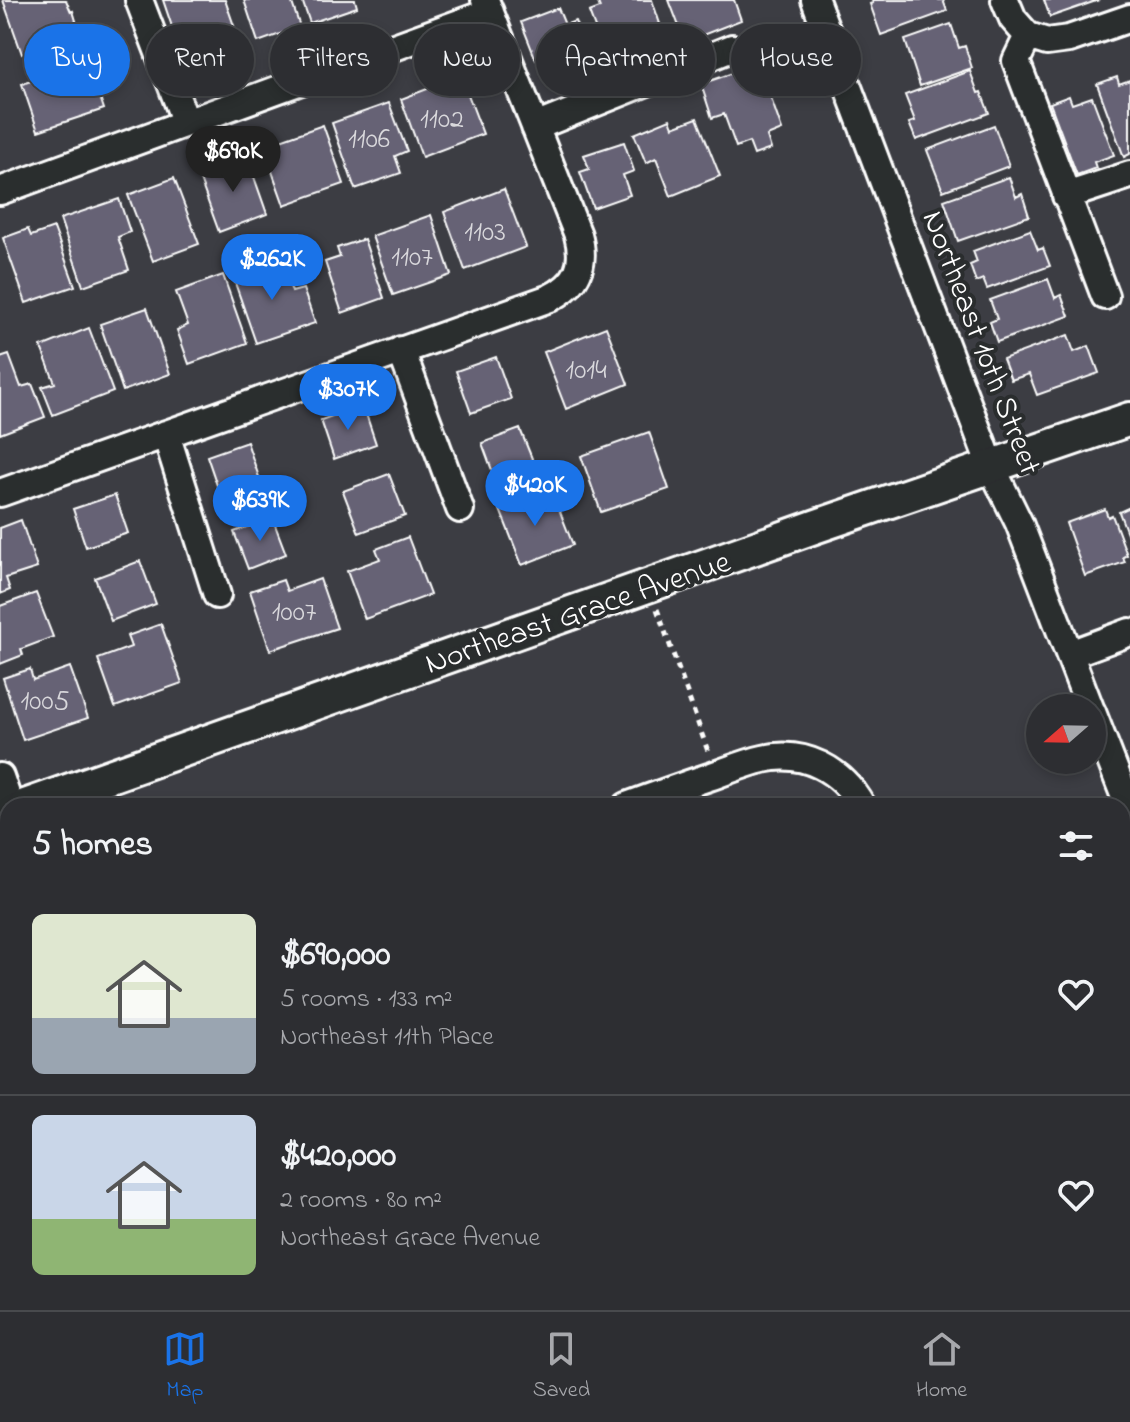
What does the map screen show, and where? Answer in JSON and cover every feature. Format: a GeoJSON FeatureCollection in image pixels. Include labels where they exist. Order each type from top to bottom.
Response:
{"type":"FeatureCollection","features":[{"type":"Feature","properties":{"kind":"main road","name":"Northeast Grace Avenue"},"geometry":{"type":"LineString","coordinates":[[48,798],[1130,419]]}},
{"type":"Feature","properties":{"kind":"street"},"geometry":{"type":"LineString","coordinates":[[139,0],[186,123]]}},
{"type":"Feature","properties":{"kind":"street","name":"Northeast 10th Street"},"geometry":{"type":"LineString","coordinates":[[815,0],[991,466],[1019,523],[1085,694]]}},
{"type":"Feature","properties":{"kind":"street"},"geometry":{"type":"LineString","coordinates":[[1005,0],[1013,19],[1028,36],[1047,42],[1069,39],[1130,18]]}},
{"type":"Feature","properties":{"kind":"street"},"geometry":{"type":"LineString","coordinates":[[0,191],[186,123],[487,6],[578,235],[582,260],[571,283],[550,298],[0,493]]}},
{"type":"Feature","properties":{"kind":"street"},"geometry":{"type":"LineString","coordinates":[[1028,36],[1016,61],[1105,296]]}},
{"type":"Feature","properties":{"kind":"street"},"geometry":{"type":"LineString","coordinates":[[535,127],[731,48]]}},
{"type":"Feature","properties":{"kind":"street"},"geometry":{"type":"LineString","coordinates":[[1066,196],[1130,175]]}},
{"type":"Feature","properties":{"kind":"street"},"geometry":{"type":"LineString","coordinates":[[401,350],[460,509]]}},
{"type":"Feature","properties":{"kind":"street"},"geometry":{"type":"LineString","coordinates":[[166,434],[217,595]]}},
{"type":"Feature","properties":{"kind":"street"},"geometry":{"type":"LineString","coordinates":[[1070,654],[1130,632]]}},
{"type":"Feature","properties":{"kind":"street","name":"Northeast 10th Street"},"geometry":{"type":"LineString","coordinates":[[1106,748],[1125,798]]}},
{"type":"Feature","properties":{"kind":"street"},"geometry":{"type":"LineString","coordinates":[[650,798],[765,758],[791,757],[815,762],[841,777],[857,798]]}},
{"type":"Feature","properties":{"kind":"street"},"geometry":{"type":"LineString","coordinates":[[0,777],[7,798]]}},
{"type":"Feature","properties":{"kind":"path"},"geometry":{"type":"LineString","coordinates":[[648,586],[717,774]]}},
{"type":"Feature","properties":{"kind":"building"},"geometry":{"type":"Polygon","coordinates":[[[3,0],[66,0],[77,24],[24,24],[22,54],[3,0]]]}},
{"type":"Feature","properties":{"kind":"building"},"geometry":{"type":"Polygon","coordinates":[[[163,0],[225,0],[233,24],[171,24],[163,0]]]}},
{"type":"Feature","properties":{"kind":"building"},"geometry":{"type":"Polygon","coordinates":[[[244,0],[291,0],[299,24],[270,24],[270,38],[258,42],[244,0]]]}},
{"type":"Feature","properties":{"kind":"building"},"geometry":{"type":"Polygon","coordinates":[[[302,0],[355,0],[357,7],[310,23],[302,0]]]}},
{"type":"Feature","properties":{"kind":"building"},"geometry":{"type":"Polygon","coordinates":[[[597,0],[652,0],[660,24],[594,24],[589,12],[600,8],[597,0]]]}},
{"type":"Feature","properties":{"kind":"building"},"geometry":{"type":"Polygon","coordinates":[[[669,0],[734,0],[741,20],[715,30],[715,24],[678,24],[669,0]]]}},
{"type":"Feature","properties":{"kind":"building"},"geometry":{"type":"Polygon","coordinates":[[[872,0],[943,0],[947,11],[881,35],[870,4],[872,0]]]}},
{"type":"Feature","properties":{"kind":"building"},"geometry":{"type":"Polygon","coordinates":[[[1044,0],[1099,0],[1050,17],[1044,0]]]}},
{"type":"Feature","properties":{"kind":"building"},"geometry":{"type":"Polygon","coordinates":[[[558,8],[565,24],[536,24],[536,60],[521,22],[558,8]]]}},
{"type":"Feature","properties":{"kind":"building"},"geometry":{"type":"Polygon","coordinates":[[[951,24],[959,48],[965,46],[972,68],[920,86],[905,40],[951,24]]]}},
{"type":"Feature","properties":{"kind":"building"},"geometry":{"type":"Polygon","coordinates":[[[970,71],[989,113],[916,140],[909,123],[915,121],[905,95],[970,71]]]}},
{"type":"Feature","properties":{"kind":"building"},"geometry":{"type":"Polygon","coordinates":[[[731,74],[731,96],[770,96],[782,130],[767,136],[771,149],[754,155],[749,142],[736,147],[724,114],[712,118],[705,96],[715,96],[715,79],[731,74]]]}},
{"type":"Feature","properties":{"kind":"building"},"geometry":{"type":"Polygon","coordinates":[[[1117,77],[1119,84],[1130,80],[1130,154],[1124,157],[1097,84],[1117,77]]]}},
{"type":"Feature","properties":{"kind":"building"},"geometry":{"type":"Polygon","coordinates":[[[414,94],[469,96],[483,134],[422,157],[401,99],[414,94]]]}},
{"type":"Feature","properties":{"kind":"building"},"geometry":{"type":"Polygon","coordinates":[[[26,96],[100,96],[104,109],[38,131],[26,96]]]}},
{"type":"Feature","properties":{"kind":"building"},"geometry":{"type":"Polygon","coordinates":[[[1069,96],[1072,104],[1092,97],[1114,155],[1094,162],[1096,168],[1077,175],[1050,103],[1069,96]]]}},
{"type":"Feature","properties":{"kind":"building"},"geometry":{"type":"Polygon","coordinates":[[[389,103],[407,151],[395,156],[401,173],[355,189],[332,123],[389,103]]]}},
{"type":"Feature","properties":{"kind":"building"},"geometry":{"type":"Polygon","coordinates":[[[697,118],[720,176],[671,196],[656,158],[646,163],[634,134],[670,119],[673,127],[697,118]]]}},
{"type":"Feature","properties":{"kind":"building"},"geometry":{"type":"Polygon","coordinates":[[[323,125],[344,184],[284,205],[263,146],[323,125]]]}},
{"type":"Feature","properties":{"kind":"building"},"geometry":{"type":"Polygon","coordinates":[[[994,125],[1009,166],[943,191],[927,150],[994,125]]]}},
{"type":"Feature","properties":{"kind":"building"},"geometry":{"type":"Polygon","coordinates":[[[624,142],[634,171],[623,175],[630,195],[593,208],[580,172],[589,169],[584,155],[624,142]]]}},
{"type":"Feature","properties":{"kind":"building"},"geometry":{"type":"Polygon","coordinates":[[[247,157],[267,214],[219,232],[198,174],[247,157]]]}},
{"type":"Feature","properties":{"kind":"building"},"geometry":{"type":"Polygon","coordinates":[[[1009,177],[1016,197],[1022,194],[1029,216],[958,241],[944,200],[1009,177]]]}},
{"type":"Feature","properties":{"kind":"building"},"geometry":{"type":"Polygon","coordinates":[[[174,178],[199,244],[153,261],[128,195],[174,178]]]}},
{"type":"Feature","properties":{"kind":"building"},"geometry":{"type":"Polygon","coordinates":[[[504,189],[526,247],[465,270],[444,212],[504,189]]]}},
{"type":"Feature","properties":{"kind":"building"},"geometry":{"type":"Polygon","coordinates":[[[119,199],[130,232],[118,237],[129,270],[83,286],[60,219],[119,199]]]}},
{"type":"Feature","properties":{"kind":"building"},"geometry":{"type":"Polygon","coordinates":[[[431,215],[451,275],[393,295],[372,236],[431,215]]]}},
{"type":"Feature","properties":{"kind":"building"},"geometry":{"type":"Polygon","coordinates":[[[54,228],[75,286],[26,303],[3,238],[28,229],[31,236],[54,228]]]}},
{"type":"Feature","properties":{"kind":"building"},"geometry":{"type":"Polygon","coordinates":[[[1030,230],[1038,250],[1043,248],[1050,266],[987,289],[983,279],[976,282],[970,265],[977,262],[973,251],[1030,230]]]}},
{"type":"Feature","properties":{"kind":"building"},"geometry":{"type":"Polygon","coordinates":[[[364,239],[384,298],[342,313],[325,262],[340,257],[337,248],[364,239]]]}},
{"type":"Feature","properties":{"kind":"building"},"geometry":{"type":"Polygon","coordinates":[[[281,260],[292,292],[303,289],[315,323],[256,343],[233,277],[281,260]]]}},
{"type":"Feature","properties":{"kind":"building"},"geometry":{"type":"Polygon","coordinates":[[[223,275],[247,343],[189,364],[177,330],[188,325],[176,292],[223,275]]]}},
{"type":"Feature","properties":{"kind":"building"},"geometry":{"type":"Polygon","coordinates":[[[1048,279],[1055,298],[1061,295],[1069,316],[997,342],[990,322],[997,319],[990,300],[1048,279]]]}},
{"type":"Feature","properties":{"kind":"building"},"geometry":{"type":"Polygon","coordinates":[[[147,308],[170,374],[123,391],[100,324],[147,308]]]}},
{"type":"Feature","properties":{"kind":"building"},"geometry":{"type":"Polygon","coordinates":[[[606,327],[628,384],[566,409],[544,352],[606,327]]]}},
{"type":"Feature","properties":{"kind":"building"},"geometry":{"type":"Polygon","coordinates":[[[89,328],[113,392],[53,415],[42,387],[55,383],[41,347],[89,328]]]}},
{"type":"Feature","properties":{"kind":"building"},"geometry":{"type":"Polygon","coordinates":[[[1068,335],[1074,352],[1089,346],[1099,373],[1037,395],[1029,374],[1011,380],[1003,359],[1068,335]]]}},
{"type":"Feature","properties":{"kind":"building"},"geometry":{"type":"Polygon","coordinates":[[[9,355],[21,387],[32,384],[45,417],[0,434],[0,358],[9,355]]]}},
{"type":"Feature","properties":{"kind":"building"},"geometry":{"type":"Polygon","coordinates":[[[496,357],[511,399],[471,413],[456,371],[496,357]]]}},
{"type":"Feature","properties":{"kind":"building"},"geometry":{"type":"Polygon","coordinates":[[[363,405],[376,444],[334,459],[321,420],[363,405]]]}},
{"type":"Feature","properties":{"kind":"building"},"geometry":{"type":"Polygon","coordinates":[[[520,429],[535,466],[496,481],[482,443],[520,429]]]}},
{"type":"Feature","properties":{"kind":"building"},"geometry":{"type":"Polygon","coordinates":[[[649,432],[669,489],[601,512],[581,456],[649,432]]]}},
{"type":"Feature","properties":{"kind":"building"},"geometry":{"type":"Polygon","coordinates":[[[247,442],[262,486],[222,500],[207,456],[247,442]]]}},
{"type":"Feature","properties":{"kind":"building"},"geometry":{"type":"Polygon","coordinates":[[[389,474],[405,516],[359,533],[343,491],[389,474]]]}},
{"type":"Feature","properties":{"kind":"building"},"geometry":{"type":"Polygon","coordinates":[[[532,494],[537,507],[555,499],[573,545],[522,565],[499,507],[532,494]]]}},
{"type":"Feature","properties":{"kind":"building"},"geometry":{"type":"Polygon","coordinates":[[[115,495],[128,533],[86,547],[73,509],[115,495]]]}},
{"type":"Feature","properties":{"kind":"building"},"geometry":{"type":"Polygon","coordinates":[[[1130,507],[1130,541],[1119,512],[1130,507]]]}},
{"type":"Feature","properties":{"kind":"building"},"geometry":{"type":"Polygon","coordinates":[[[1105,509],[1108,517],[1112,515],[1127,555],[1123,557],[1125,562],[1085,576],[1066,523],[1105,509]]]}},
{"type":"Feature","properties":{"kind":"building"},"geometry":{"type":"Polygon","coordinates":[[[272,517],[286,554],[248,569],[234,532],[272,517]]]}},
{"type":"Feature","properties":{"kind":"building"},"geometry":{"type":"Polygon","coordinates":[[[21,520],[37,568],[6,578],[10,590],[0,594],[0,528],[21,520]]]}},
{"type":"Feature","properties":{"kind":"building"},"geometry":{"type":"Polygon","coordinates":[[[408,537],[430,595],[365,619],[347,571],[380,559],[376,549],[408,537]]]}},
{"type":"Feature","properties":{"kind":"building"},"geometry":{"type":"Polygon","coordinates":[[[140,561],[156,604],[111,621],[95,578],[140,561]]]}},
{"type":"Feature","properties":{"kind":"building"},"geometry":{"type":"Polygon","coordinates":[[[320,579],[337,628],[270,650],[250,591],[283,580],[287,591],[320,579]]]}},
{"type":"Feature","properties":{"kind":"building"},"geometry":{"type":"Polygon","coordinates":[[[36,593],[53,637],[21,649],[23,655],[0,664],[0,606],[36,593]]]}},
{"type":"Feature","properties":{"kind":"building"},"geometry":{"type":"Polygon","coordinates":[[[161,624],[182,683],[115,707],[98,659],[131,647],[127,636],[161,624]]]}},
{"type":"Feature","properties":{"kind":"building"},"geometry":{"type":"Polygon","coordinates":[[[70,667],[88,718],[23,740],[3,678],[30,669],[33,680],[70,667]]]}}]}
